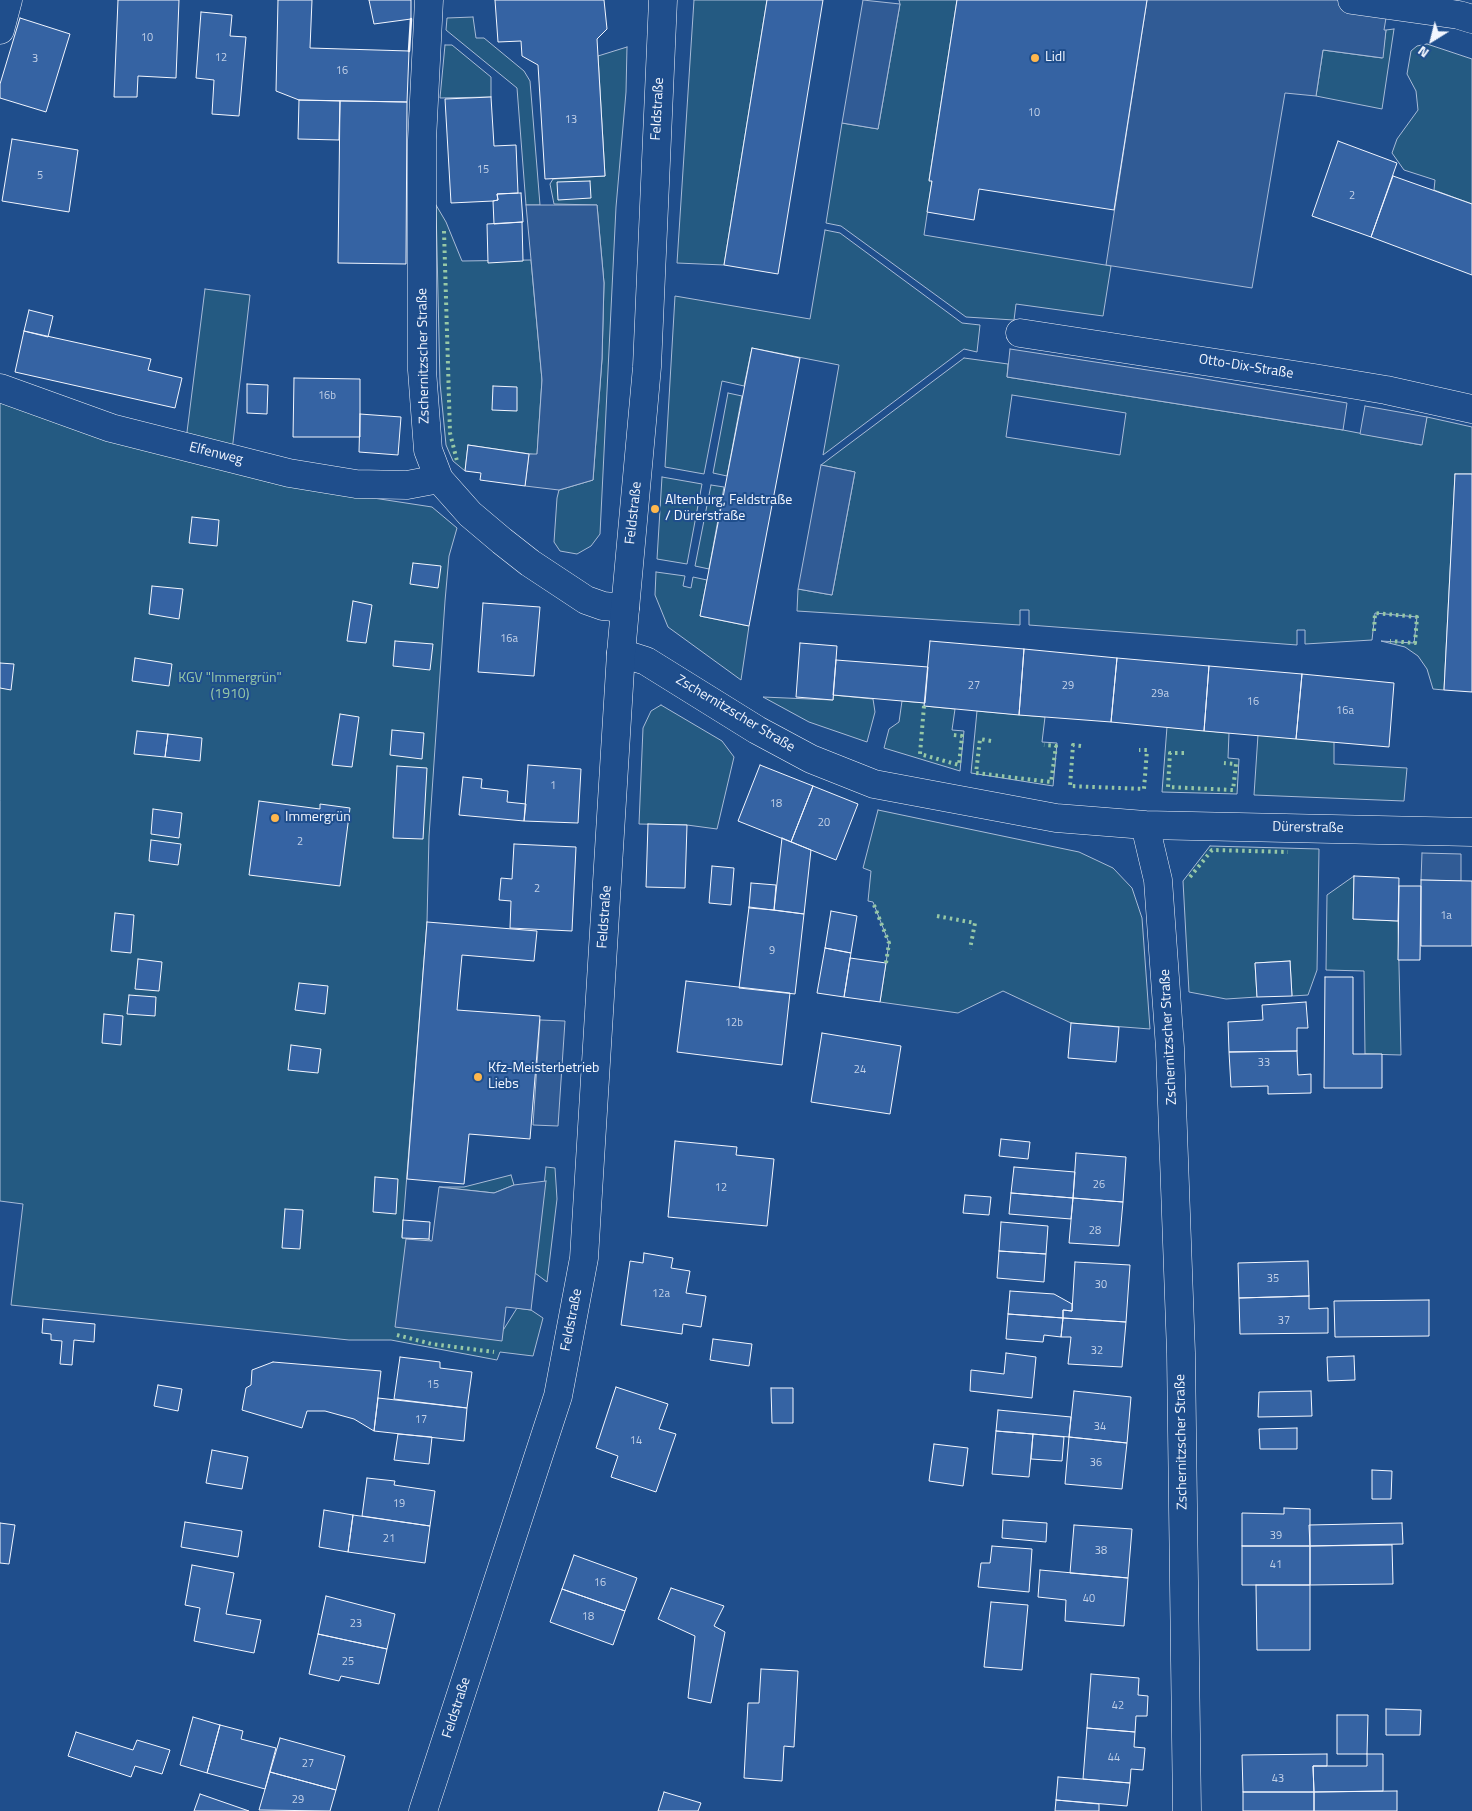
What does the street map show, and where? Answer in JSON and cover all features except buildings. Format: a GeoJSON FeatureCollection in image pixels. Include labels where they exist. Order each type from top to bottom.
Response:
{"type":"FeatureCollection","features":[{"type":"Feature","properties":{"kind":"street"},"geometry":{"type":"LineString","coordinates":[[0,30],[8,0]]}},
{"type":"Feature","properties":{"kind":"street","name":"Zschernitzscher Straße"},"geometry":{"type":"LineString","coordinates":[[429,0],[422,140],[422,370],[428,450],[439,479],[470,514],[530,563],[586,600],[603,606],[625,608]]}},
{"type":"Feature","properties":{"kind":"street","name":"Feldstraße"},"geometry":{"type":"LineString","coordinates":[[423,1811],[558,1396],[584,1258],[621,653],[647,357],[663,0]]}},
{"type":"Feature","properties":{"kind":"street"},"geometry":{"type":"LineString","coordinates":[[1352,0],[1459,15],[1472,19]]}},
{"type":"Feature","properties":{"kind":"street","name":"Otto-Dix-Straße"},"geometry":{"type":"LineString","coordinates":[[1020,333],[1332,381],[1472,409]]}},
{"type":"Feature","properties":{"kind":"street","name":"Elfenweg"},"geometry":{"type":"LineString","coordinates":[[0,388],[111,428],[289,473],[356,484],[407,485],[439,479]]}},
{"type":"Feature","properties":{"kind":"street","name":"Zschernitzscher Straße"},"geometry":{"type":"LineString","coordinates":[[621,653],[646,661],[757,730],[811,759],[874,784],[1056,818],[1145,825],[1158,880],[1170,1048],[1181,1353],[1187,1811]]}},
{"type":"Feature","properties":{"kind":"street","name":"Dürerstraße"},"geometry":{"type":"LineString","coordinates":[[1145,825],[1472,832]]}},
{"type":"Feature","properties":{"kind":"green space"},"geometry":{"type":"Polygon","coordinates":[[[694,0],[767,0],[724,265],[677,263],[694,0]]]}},
{"type":"Feature","properties":{"kind":"green space"},"geometry":{"type":"Polygon","coordinates":[[[899,0],[957,0],[929,180],[932,181],[924,235],[1111,266],[1103,316],[1016,304],[1014,320],[966,317],[841,226],[826,223],[842,123],[878,129],[900,4],[899,0]]]}},
{"type":"Feature","properties":{"kind":"green space"},"geometry":{"type":"Polygon","coordinates":[[[473,17],[476,38],[484,38],[524,71],[530,81],[540,205],[526,205],[517,88],[446,30],[447,18],[473,17]]]}},
{"type":"Feature","properties":{"kind":"green space"},"geometry":{"type":"Polygon","coordinates":[[[1394,29],[1382,109],[1316,96],[1323,50],[1382,58],[1386,30],[1394,29]]]}},
{"type":"Feature","properties":{"kind":"green space"},"geometry":{"type":"Polygon","coordinates":[[[1427,44],[1472,59],[1472,204],[1434,190],[1435,180],[1404,170],[1392,153],[1397,139],[1418,110],[1416,91],[1407,74],[1411,51],[1417,46],[1427,44]]]}},
{"type":"Feature","properties":{"kind":"green space"},"geometry":{"type":"Polygon","coordinates":[[[445,45],[452,45],[491,77],[491,97],[440,98],[445,45]]]}},
{"type":"Feature","properties":{"kind":"green space"},"geometry":{"type":"Polygon","coordinates":[[[627,47],[626,92],[616,207],[600,534],[591,546],[577,554],[560,551],[554,542],[557,498],[559,490],[593,480],[602,359],[604,283],[597,205],[554,204],[550,184],[553,179],[605,176],[598,56],[627,47]]]}},
{"type":"Feature","properties":{"kind":"green space"},"geometry":{"type":"Polygon","coordinates":[[[436,205],[446,222],[462,261],[531,260],[542,380],[537,455],[468,445],[465,471],[453,461],[446,445],[440,383],[436,205]]]}},
{"type":"Feature","properties":{"kind":"green space"},"geometry":{"type":"Polygon","coordinates":[[[825,230],[840,233],[962,323],[980,325],[977,352],[964,349],[823,455],[839,365],[752,348],[744,386],[722,381],[704,474],[665,467],[675,296],[810,319],[825,230]]]}},
{"type":"Feature","properties":{"kind":"green space"},"geometry":{"type":"Polygon","coordinates":[[[205,289],[250,295],[232,451],[186,440],[205,289]]]}},
{"type":"Feature","properties":{"kind":"green space"},"geometry":{"type":"Polygon","coordinates":[[[964,358],[1008,364],[1007,377],[1343,430],[1421,445],[1427,417],[1472,427],[1472,474],[1455,474],[1444,690],[1433,689],[1427,669],[1418,656],[1405,647],[1381,641],[1414,643],[1417,617],[1375,613],[1372,640],[1305,644],[1305,630],[1297,630],[1297,645],[1029,625],[1029,610],[1020,610],[1020,625],[797,611],[798,589],[832,595],[855,472],[821,465],[964,358]],[[1012,395],[1006,437],[1120,455],[1126,413],[1012,395]]]}},
{"type":"Feature","properties":{"kind":"green space"},"geometry":{"type":"Polygon","coordinates":[[[728,393],[742,396],[727,476],[713,473],[728,393]]]}},
{"type":"Feature","properties":{"kind":"green space","name":"KGV \"Immergrün\" (1910)"},"geometry":{"type":"Polygon","coordinates":[[[0,401],[269,482],[432,507],[457,528],[449,556],[445,601],[429,836],[427,922],[402,1237],[429,1239],[432,1242],[406,1239],[501,1340],[502,1332],[517,1308],[531,1310],[543,1318],[533,1356],[500,1352],[497,1360],[391,1340],[349,1340],[11,1305],[23,1204],[0,1201],[0,401]]]}},
{"type":"Feature","properties":{"kind":"green space"},"geometry":{"type":"Polygon","coordinates":[[[662,477],[702,484],[687,564],[657,559],[662,477]]]}},
{"type":"Feature","properties":{"kind":"green space"},"geometry":{"type":"Polygon","coordinates":[[[711,485],[724,487],[709,569],[695,566],[711,485]]]}},
{"type":"Feature","properties":{"kind":"green space"},"geometry":{"type":"Polygon","coordinates":[[[656,572],[685,576],[683,586],[691,588],[693,577],[707,580],[700,616],[749,626],[741,680],[668,627],[655,595],[656,572]]]}},
{"type":"Feature","properties":{"kind":"green space"},"geometry":{"type":"Polygon","coordinates":[[[833,695],[873,699],[875,712],[867,742],[809,722],[763,697],[833,700],[833,695]]]}},
{"type":"Feature","properties":{"kind":"green space"},"geometry":{"type":"Polygon","coordinates":[[[902,701],[925,703],[925,706],[955,709],[952,730],[964,731],[960,771],[884,748],[889,729],[899,722],[902,701]]]}},
{"type":"Feature","properties":{"kind":"green space"},"geometry":{"type":"Polygon","coordinates":[[[661,705],[722,741],[734,757],[717,829],[687,825],[639,824],[643,728],[651,711],[661,705]]]}},
{"type":"Feature","properties":{"kind":"green space"},"geometry":{"type":"Polygon","coordinates":[[[977,711],[1045,717],[1042,742],[1057,743],[1053,786],[971,773],[977,711]]]}},
{"type":"Feature","properties":{"kind":"green space"},"geometry":{"type":"Polygon","coordinates":[[[1167,727],[1229,733],[1228,758],[1239,759],[1237,794],[1162,792],[1167,727]]]}},
{"type":"Feature","properties":{"kind":"green space"},"geometry":{"type":"Polygon","coordinates":[[[1258,735],[1334,742],[1334,764],[1407,768],[1404,801],[1254,795],[1258,735]]]}},
{"type":"Feature","properties":{"kind":"green space"},"geometry":{"type":"Polygon","coordinates":[[[878,810],[1079,852],[1113,868],[1132,888],[1142,918],[1150,1029],[1071,1023],[1003,991],[958,1013],[880,1002],[889,943],[873,902],[868,901],[871,871],[863,868],[878,810]]]}},
{"type":"Feature","properties":{"kind":"green space"},"geometry":{"type":"Polygon","coordinates":[[[1210,846],[1319,849],[1317,970],[1308,995],[1292,996],[1290,961],[1255,963],[1257,997],[1226,999],[1189,992],[1183,881],[1210,846]]]}},
{"type":"Feature","properties":{"kind":"green space"},"geometry":{"type":"Polygon","coordinates":[[[1354,876],[1353,919],[1398,921],[1401,1055],[1365,1054],[1364,971],[1326,970],[1327,895],[1354,876]]]}},
{"type":"Feature","properties":{"kind":"green space"},"geometry":{"type":"Polygon","coordinates":[[[546,1167],[555,1168],[557,1199],[547,1282],[535,1273],[546,1167]]]}},
{"type":"Feature","properties":{"kind":"green space"},"geometry":{"type":"Polygon","coordinates":[[[511,1175],[514,1185],[494,1193],[439,1187],[464,1187],[511,1175]]]}},
{"type":"Feature","properties":{"kind":"shaded area"},"geometry":{"type":"Polygon","coordinates":[[[863,0],[900,4],[878,129],[842,123],[863,0]]]}},
{"type":"Feature","properties":{"kind":"shaded area"},"geometry":{"type":"Polygon","coordinates":[[[1147,0],[1389,0],[1384,30],[1386,30],[1383,58],[1323,50],[1316,96],[1285,93],[1252,288],[1106,265],[1147,0]]]}},
{"type":"Feature","properties":{"kind":"shaded area"},"geometry":{"type":"Polygon","coordinates":[[[526,205],[597,205],[604,283],[602,359],[593,480],[559,490],[525,486],[529,454],[537,454],[542,380],[526,205]]]}},
{"type":"Feature","properties":{"kind":"shaded area"},"geometry":{"type":"Polygon","coordinates":[[[1010,349],[1347,403],[1343,430],[1007,377],[1010,349]]]}},
{"type":"Feature","properties":{"kind":"shaded area"},"geometry":{"type":"Polygon","coordinates":[[[1365,406],[1427,417],[1422,445],[1360,434],[1365,406]]]}},
{"type":"Feature","properties":{"kind":"shaded area"},"geometry":{"type":"Polygon","coordinates":[[[821,465],[855,472],[832,595],[798,589],[821,465]]]}},
{"type":"Feature","properties":{"kind":"shaded area"},"geometry":{"type":"Polygon","coordinates":[[[1422,853],[1461,854],[1461,881],[1421,880],[1422,853]]]}},
{"type":"Feature","properties":{"kind":"shaded area"},"geometry":{"type":"Polygon","coordinates":[[[540,1020],[565,1021],[558,1126],[533,1125],[540,1020]]]}},
{"type":"Feature","properties":{"kind":"shaded area"},"geometry":{"type":"Polygon","coordinates":[[[546,1181],[531,1310],[506,1307],[502,1341],[395,1327],[406,1239],[432,1241],[439,1187],[494,1193],[514,1185],[546,1181]]]}},
{"type":"Feature","properties":{"kind":"hedge"},"geometry":{"type":"LineString","coordinates":[[444,231],[450,433],[457,461]]}},
{"type":"Feature","properties":{"kind":"hedge"},"geometry":{"type":"LineString","coordinates":[[1374,631],[1375,613],[1417,617],[1415,643],[1390,641]]}},
{"type":"Feature","properties":{"kind":"hedge"},"geometry":{"type":"LineString","coordinates":[[924,706],[920,754],[959,765],[962,736],[953,735]]}},
{"type":"Feature","properties":{"kind":"hedge"},"geometry":{"type":"LineString","coordinates":[[991,741],[980,739],[976,773],[1051,782],[1056,746],[1044,745]]}},
{"type":"Feature","properties":{"kind":"hedge"},"geometry":{"type":"LineString","coordinates":[[1081,746],[1073,745],[1070,786],[1144,789],[1147,750],[1139,750]]}},
{"type":"Feature","properties":{"kind":"hedge"},"geometry":{"type":"LineString","coordinates":[[1184,753],[1170,753],[1168,787],[1233,790],[1236,764],[1224,763]]}},
{"type":"Feature","properties":{"kind":"hedge"},"geometry":{"type":"LineString","coordinates":[[1190,877],[1212,850],[1288,852]]}},
{"type":"Feature","properties":{"kind":"hedge"},"geometry":{"type":"LineString","coordinates":[[874,905],[889,943],[886,963]]}},
{"type":"Feature","properties":{"kind":"hedge"},"geometry":{"type":"LineString","coordinates":[[937,916],[975,923],[970,949]]}},
{"type":"Feature","properties":{"kind":"hedge"},"geometry":{"type":"LineString","coordinates":[[397,1335],[432,1344],[494,1352]]}},
{"type":"Feature","properties":{"kind":"wall"},"geometry":{"type":"LineString","coordinates":[[409,51],[411,19]]}},
{"type":"Feature","properties":{"kind":"place","name":"Lidl"},"geometry":{"type":"Point","coordinates":[1035,58]}},
{"type":"Feature","properties":{"kind":"place","name":"Altenburg, Feldstraße / Dürerstraße"},"geometry":{"type":"Point","coordinates":[655,509]}},
{"type":"Feature","properties":{"kind":"place","name":"Immergrün"},"geometry":{"type":"Point","coordinates":[275,818]}},
{"type":"Feature","properties":{"kind":"place","name":"Kfz-Meisterbetrieb Liebs"},"geometry":{"type":"Point","coordinates":[478,1077]}}]}
